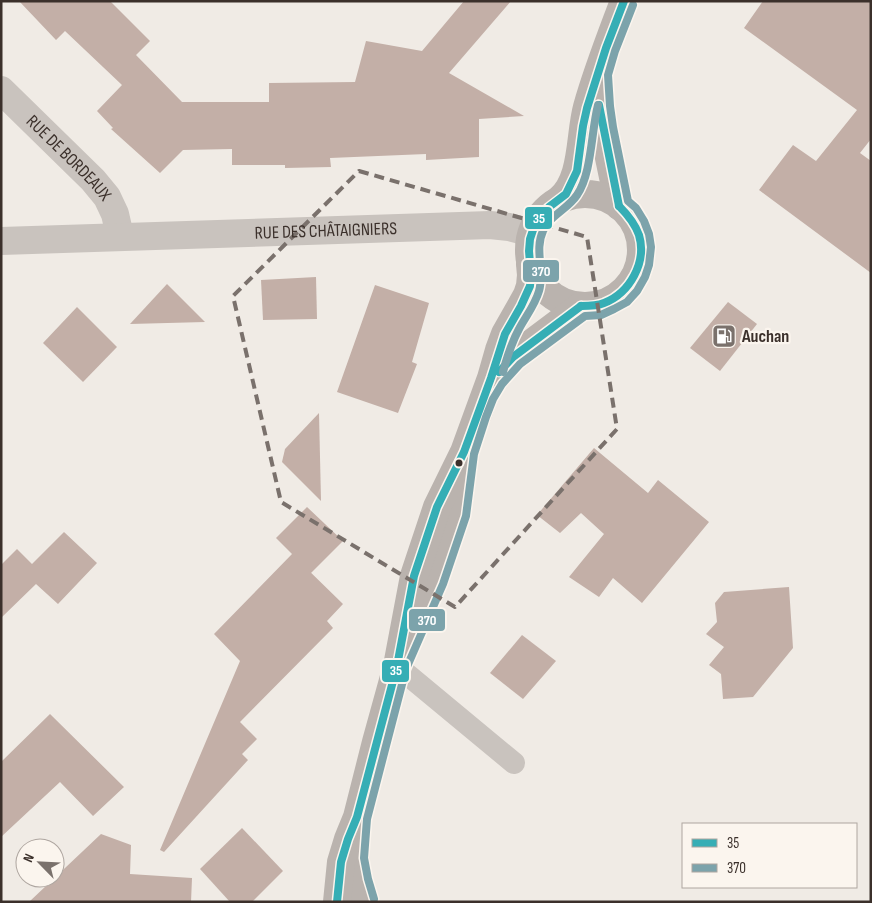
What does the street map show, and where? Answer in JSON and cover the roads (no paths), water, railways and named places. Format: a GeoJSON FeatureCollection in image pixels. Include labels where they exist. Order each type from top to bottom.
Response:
{"type":"FeatureCollection","features":[{"type":"Feature","properties":{"kind":"main road"},"geometry":{"type":"LineString","coordinates":[[337,902],[341,862],[357,817],[398,666],[434,580],[456,513],[464,452],[499,350],[530,286],[531,275],[528,251],[532,233],[540,216],[566,194],[572,183],[576,171],[587,108],[606,48],[624,1]]}},
{"type":"Feature","properties":{"kind":"main road"},"geometry":{"type":"LineString","coordinates":[[598,74],[603,129],[619,206]]}},
{"type":"Feature","properties":{"kind":"main road"},"geometry":{"type":"LineString","coordinates":[[530,264],[538,281],[551,295],[561,301],[580,306],[599,305],[621,294],[636,274],[640,262],[641,249],[635,225],[628,214],[608,199],[596,195],[584,194],[560,200]]}},
{"type":"Feature","properties":{"kind":"main road"},"geometry":{"type":"LineString","coordinates":[[484,395],[494,378],[512,358],[580,306]]}},
{"type":"Feature","properties":{"kind":"main road"},"geometry":{"type":"LineString","coordinates":[[357,817],[354,858],[358,881],[365,902]]}},
{"type":"Feature","properties":{"kind":"street","name":"RUE DE BORDEAUX"},"geometry":{"type":"LineString","coordinates":[[1,90],[108,197],[115,214],[120,236]]}},
{"type":"Feature","properties":{"kind":"street","name":"RUE DES CHÂTAIGNIERS"},"geometry":{"type":"LineString","coordinates":[[1,241],[490,225],[509,227],[532,233]]}},
{"type":"Feature","properties":{"kind":"lane"},"geometry":{"type":"LineString","coordinates":[[398,666],[514,762]]}},
{"type":"Feature","properties":{"kind":"place","name":"Auchan"},"geometry":{"type":"Point","coordinates":[724,336]}}]}
